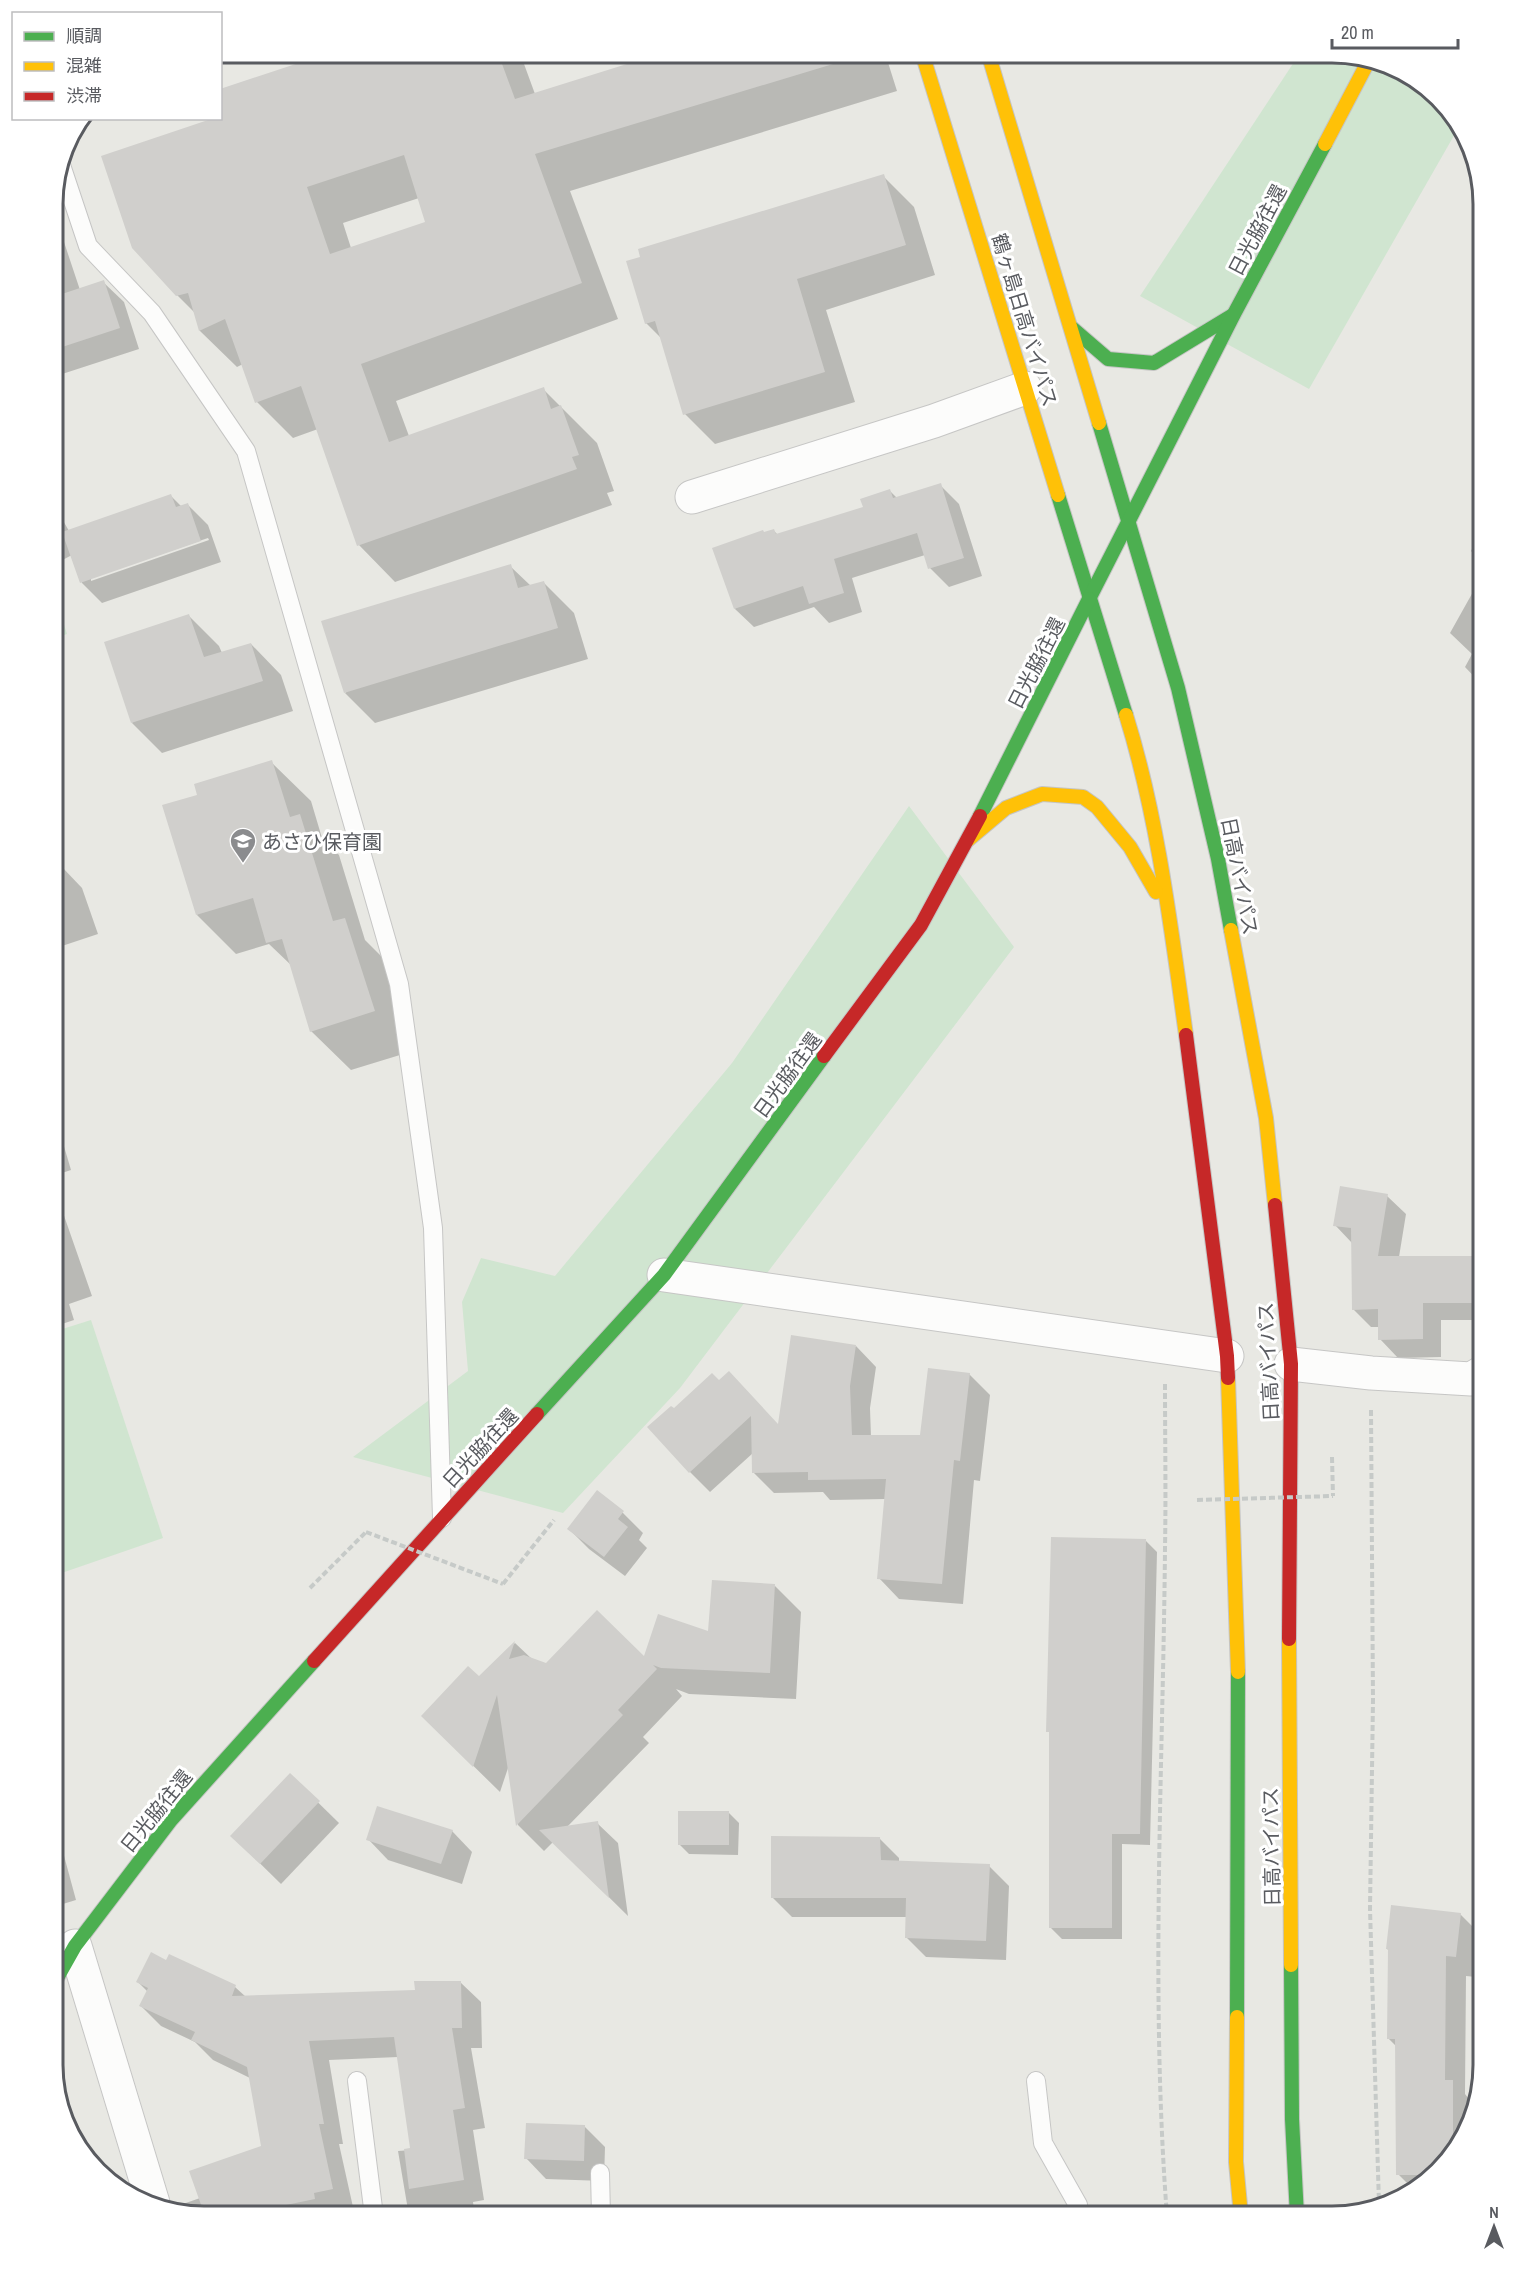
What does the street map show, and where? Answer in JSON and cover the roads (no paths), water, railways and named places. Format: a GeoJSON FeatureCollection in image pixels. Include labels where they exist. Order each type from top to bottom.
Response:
{"type":"FeatureCollection","features":[{"type":"Feature","properties":{"kind":"main road","name":"鶴ヶ島日高バイパス"},"geometry":{"type":"LineString","coordinates":[[925,63],[1089,599]]}},
{"type":"Feature","properties":{"kind":"main road"},"geometry":{"type":"LineString","coordinates":[[991,63],[1129,522]]}},
{"type":"Feature","properties":{"kind":"main road","name":"日光脇往還"},"geometry":{"type":"LineString","coordinates":[[63,1966],[75,1946],[171,1820],[664,1275],[921,924],[968,840],[1234,315],[1365,67]]}},
{"type":"Feature","properties":{"kind":"main road"},"geometry":{"type":"LineString","coordinates":[[1072,328],[1108,359],[1154,363],[1234,315]]}},
{"type":"Feature","properties":{"kind":"main road","name":"日高バイパス"},"geometry":{"type":"LineString","coordinates":[[1129,522],[1178,688],[1218,859],[1266,1118],[1291,1364],[1289,1707],[1292,2108],[1296,2206]]}},
{"type":"Feature","properties":{"kind":"main road","name":"日高バイパス"},"geometry":{"type":"LineString","coordinates":[[1089,599],[1140,761],[1169,915],[1201,1140],[1227,1356],[1239,1686],[1236,2162],[1241,2206]]}},
{"type":"Feature","properties":{"kind":"main road"},"geometry":{"type":"LineString","coordinates":[[968,840],[1006,808],[1015,804],[1042,794],[1083,797],[1097,807],[1130,847],[1169,915]]}},
{"type":"Feature","properties":{"kind":"street"},"geometry":{"type":"LineString","coordinates":[[692,497],[934,421],[1025,388]]}},
{"type":"Feature","properties":{"kind":"street"},"geometry":{"type":"LineString","coordinates":[[664,1275],[1227,1356]]}},
{"type":"Feature","properties":{"kind":"street"},"geometry":{"type":"LineString","coordinates":[[1291,1364],[1371,1373],[1473,1379]]}},
{"type":"Feature","properties":{"kind":"street"},"geometry":{"type":"LineString","coordinates":[[75,1946],[150,2195]]}},
{"type":"Feature","properties":{"kind":"lane"},"geometry":{"type":"LineString","coordinates":[[66,179],[88,246],[152,313],[246,451],[399,984],[433,1228],[442,1518]]}},
{"type":"Feature","properties":{"kind":"lane"},"geometry":{"type":"LineString","coordinates":[[357,2082],[373,2206]]}},
{"type":"Feature","properties":{"kind":"lane"},"geometry":{"type":"LineString","coordinates":[[1036,2082],[1043,2143],[1077,2206]]}},
{"type":"Feature","properties":{"kind":"lane"},"geometry":{"type":"LineString","coordinates":[[600,2173],[602,2206]]}},
{"type":"Feature","properties":{"kind":"place","name":"あさひ保育園"},"geometry":{"type":"Point","coordinates":[243,864]}}]}
